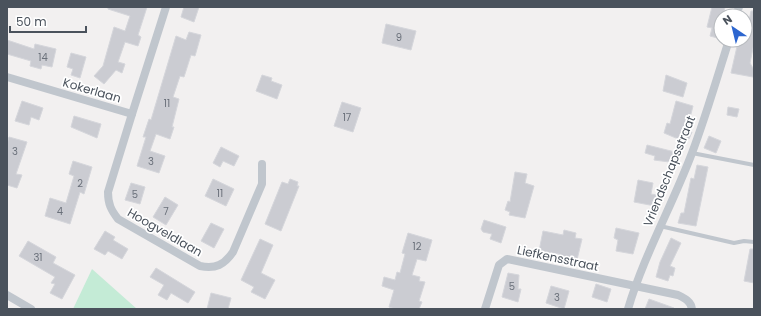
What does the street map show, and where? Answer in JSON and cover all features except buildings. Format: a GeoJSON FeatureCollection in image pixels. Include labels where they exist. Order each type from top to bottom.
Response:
{"type":"FeatureCollection","features":[{"type":"Feature","properties":{"kind":"street","name":"Kokerlaan"},"geometry":{"type":"LineString","coordinates":[[8,78],[132,114],[166,7]]}},
{"type":"Feature","properties":{"kind":"street","name":"Vriendschapsstraat"},"geometry":{"type":"LineString","coordinates":[[628,309],[660,226],[692,153],[726,48]]}},
{"type":"Feature","properties":{"kind":"street"},"geometry":{"type":"LineString","coordinates":[[7,87],[8,78]]}},
{"type":"Feature","properties":{"kind":"street","name":"Hoogveldlaan"},"geometry":{"type":"LineString","coordinates":[[132,114],[108,192],[108,202],[112,212],[118,219],[200,266],[209,268],[219,266],[227,261],[233,252],[262,184],[262,164]]}},
{"type":"Feature","properties":{"kind":"street","name":"Liefkensstraat"},"geometry":{"type":"LineString","coordinates":[[485,309],[499,265],[507,259],[682,297],[692,305],[692,309]]}},
{"type":"Feature","properties":{"kind":"street"},"geometry":{"type":"LineString","coordinates":[[7,294],[31,309]]}},
{"type":"Feature","properties":{"kind":"lane"},"geometry":{"type":"LineString","coordinates":[[692,153],[754,165]]}},
{"type":"Feature","properties":{"kind":"lane"},"geometry":{"type":"LineString","coordinates":[[660,226],[734,243],[744,241],[754,242]]}},
{"type":"Feature","properties":{"kind":"green space"},"geometry":{"type":"Polygon","coordinates":[[[92,269],[137,309],[73,309],[92,269]]]}}]}
